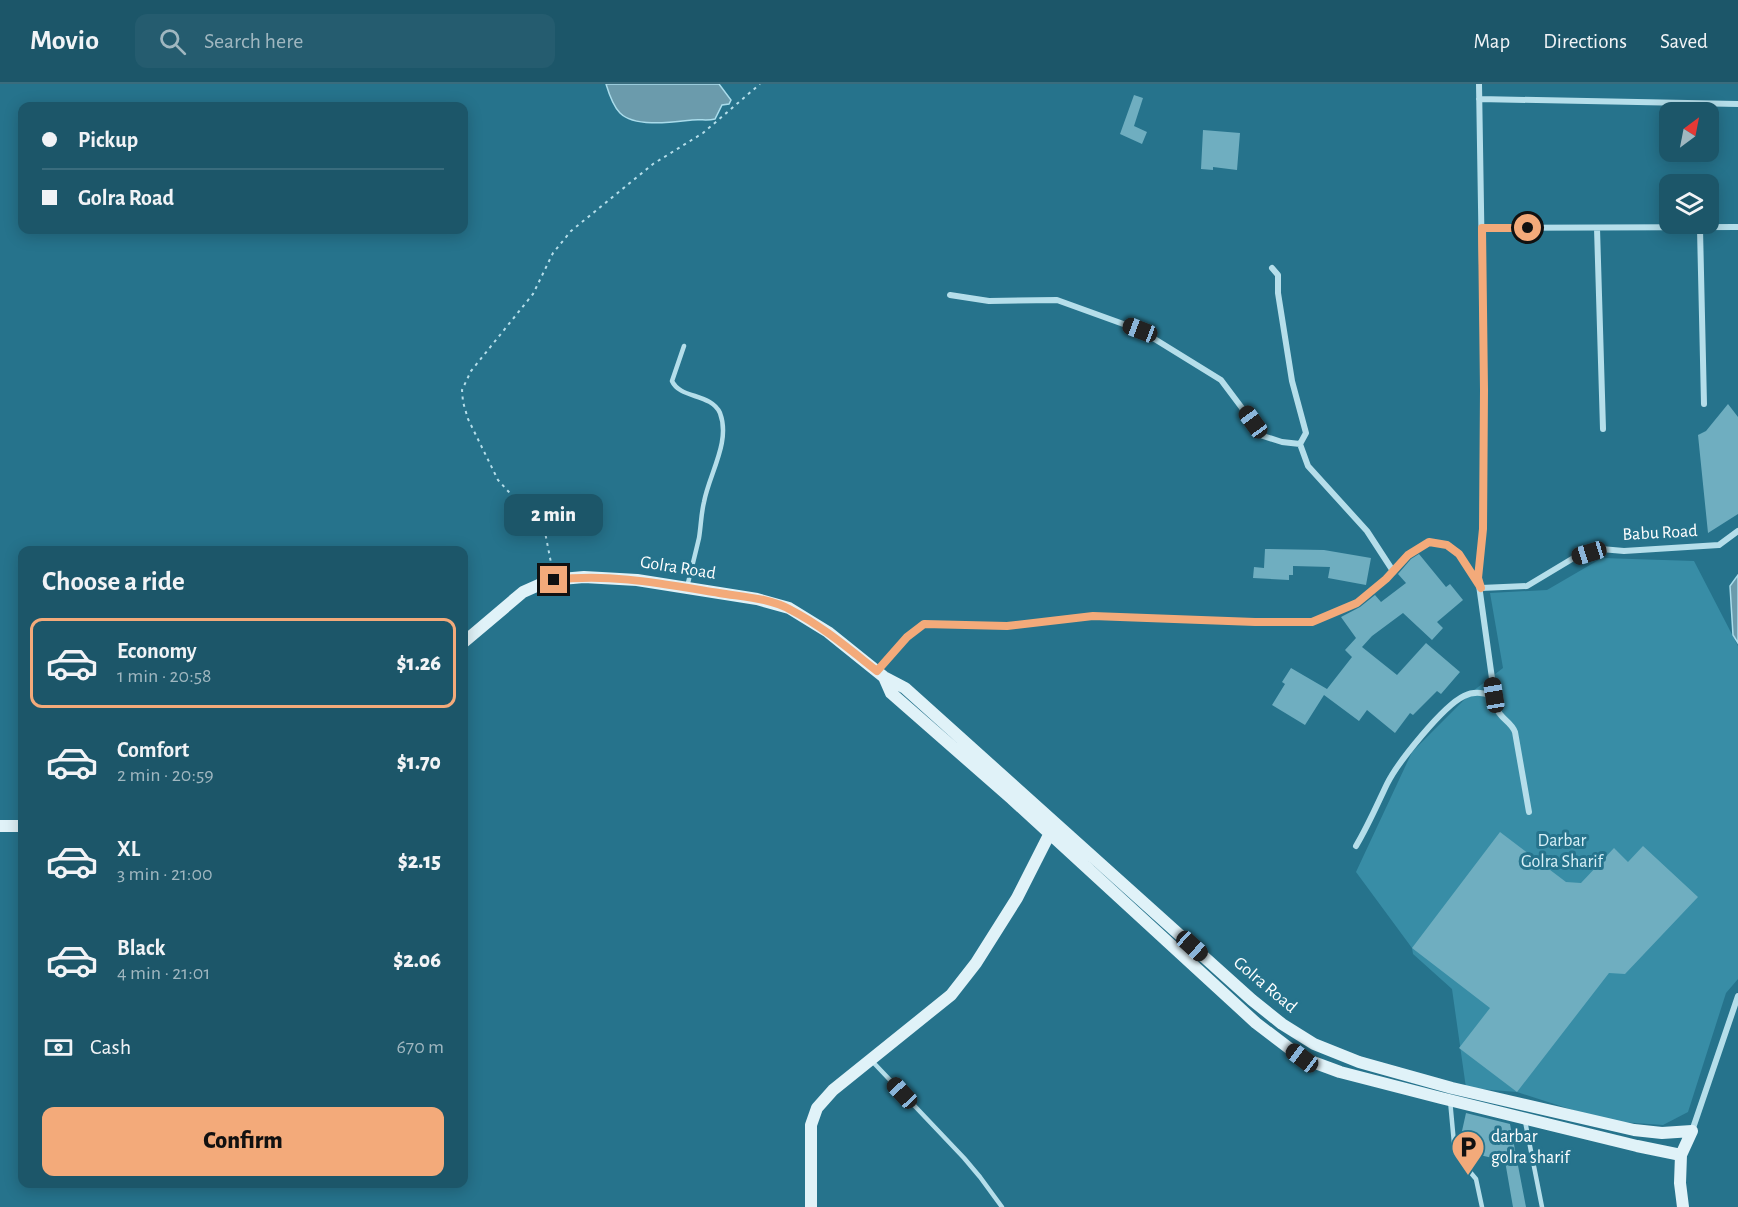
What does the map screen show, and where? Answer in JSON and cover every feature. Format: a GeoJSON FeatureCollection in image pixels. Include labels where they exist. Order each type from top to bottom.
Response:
{"type":"FeatureCollection","features":[{"type":"Feature","properties":{"kind":"street"},"geometry":{"type":"LineString","coordinates":[[1479,84],[1484,390],[1483,529],[1478,578],[1498,714],[1512,726],[1515,732],[1529,812]]}},
{"type":"Feature","properties":{"kind":"street"},"geometry":{"type":"LineString","coordinates":[[1479,99],[1738,104]]}},
{"type":"Feature","properties":{"kind":"street"},"geometry":{"type":"LineString","coordinates":[[1719,228],[1738,227]]}},
{"type":"Feature","properties":{"kind":"street"},"geometry":{"type":"LineString","coordinates":[[1482,228],[1659,228]]}},
{"type":"Feature","properties":{"kind":"street"},"geometry":{"type":"LineString","coordinates":[[1597,228],[1604,429]]}},
{"type":"Feature","properties":{"kind":"street"},"geometry":{"type":"LineString","coordinates":[[1700,234],[1704,404]]}},
{"type":"Feature","properties":{"kind":"street"},"geometry":{"type":"LineString","coordinates":[[1272,268],[1278,275],[1278,293],[1292,381],[1306,433],[1300,444],[1308,466],[1367,531],[1393,571]]}},
{"type":"Feature","properties":{"kind":"street"},"geometry":{"type":"LineString","coordinates":[[950,295],[989,301],[1057,300],[1140,330],[1221,380],[1263,435],[1282,442],[1300,444]]}},
{"type":"Feature","properties":{"kind":"street","name":"Babu Road"},"geometry":{"type":"LineString","coordinates":[[1481,588],[1527,586],[1559,565],[1577,556],[1601,549],[1624,551],[1719,545],[1738,531]]}},
{"type":"Feature","properties":{"kind":"street"},"geometry":{"type":"LineString","coordinates":[[880,674],[907,637],[924,624],[1007,626],[1093,616],[1312,622],[1357,603],[1408,555],[1429,542],[1447,545],[1459,554],[1481,588]]}},
{"type":"Feature","properties":{"kind":"street","name":"Golra Road"},"geometry":{"type":"LineString","coordinates":[[468,639],[523,592],[554,580],[584,577],[637,580],[687,587],[757,599],[789,608],[828,632],[880,674],[891,693],[1252,1000],[1282,1024],[1314,1044],[1359,1062],[1486,1096],[1634,1130],[1662,1133],[1692,1131]]}},
{"type":"Feature","properties":{"kind":"street"},"geometry":{"type":"LineString","coordinates":[[1356,846],[1398,767],[1442,715],[1466,695],[1484,693],[1495,700]]}},
{"type":"Feature","properties":{"kind":"street"},"geometry":{"type":"LineString","coordinates":[[0,826],[18,826]]}},
{"type":"Feature","properties":{"kind":"street","name":"Golra Road"},"geometry":{"type":"LineString","coordinates":[[1052,829],[1256,1023],[1302,1058],[1340,1072],[1681,1155]]}},
{"type":"Feature","properties":{"kind":"street"},"geometry":{"type":"LineString","coordinates":[[811,1207],[811,1125],[817,1108],[833,1090],[951,995],[976,963],[1017,897],[1052,829]]}},
{"type":"Feature","properties":{"kind":"street"},"geometry":{"type":"LineString","coordinates":[[1683,1207],[1680,1183],[1681,1155],[1692,1131],[1738,996]]}},
{"type":"Feature","properties":{"kind":"lane"},"geometry":{"type":"LineString","coordinates":[[684,346],[672,381],[676,388],[704,399],[720,412],[722,441],[703,503],[699,538],[687,587]]}},
{"type":"Feature","properties":{"kind":"lane"},"geometry":{"type":"LineString","coordinates":[[871,1060],[969,1165],[1002,1207]]}},
{"type":"Feature","properties":{"kind":"lane"},"geometry":{"type":"LineString","coordinates":[[1450,1100],[1455,1154],[1476,1179],[1482,1207]]}},
{"type":"Feature","properties":{"kind":"lane"},"geometry":{"type":"LineString","coordinates":[[1524,1118],[1542,1207]]}},
{"type":"Feature","properties":{"kind":"path"},"geometry":{"type":"LineString","coordinates":[[554,580],[544,532],[498,480],[468,419],[462,390],[465,381],[533,294],[553,254],[571,231],[653,164],[703,133],[760,84]]}},
{"type":"Feature","properties":{"kind":"green space","name":"Darbar Golra Sharif"},"geometry":{"type":"Polygon","coordinates":[[[1602,558],[1694,561],[1738,646],[1738,979],[1726,993],[1688,1112],[1663,1125],[1607,1121],[1517,1092],[1466,1088],[1452,989],[1413,954],[1412,948],[1356,872],[1412,752],[1473,691],[1503,668],[1490,593],[1547,590],[1602,558]]]}},
{"type":"Feature","properties":{"kind":"shaded area"},"geometry":{"type":"Polygon","coordinates":[[[606,84],[719,84],[731,100],[729,104],[722,105],[715,119],[665,123],[635,121],[620,113],[613,103],[606,84]]]}},
{"type":"Feature","properties":{"kind":"shaded area"},"geometry":{"type":"Polygon","coordinates":[[[1738,575],[1738,643],[1733,635],[1730,586],[1738,575]]]}},
{"type":"Feature","properties":{"kind":"building"},"geometry":{"type":"Polygon","coordinates":[[[1134,95],[1143,98],[1134,126],[1147,132],[1142,144],[1120,134],[1134,95]]]}},
{"type":"Feature","properties":{"kind":"building"},"geometry":{"type":"Polygon","coordinates":[[[1203,130],[1240,133],[1237,170],[1213,167],[1213,170],[1201,169],[1203,130]]]}},
{"type":"Feature","properties":{"kind":"building"},"geometry":{"type":"Polygon","coordinates":[[[1728,404],[1738,417],[1738,514],[1708,533],[1698,435],[1706,431],[1728,404]]]}},
{"type":"Feature","properties":{"kind":"building"},"geometry":{"type":"Polygon","coordinates":[[[1265,549],[1324,550],[1371,558],[1366,585],[1328,578],[1330,567],[1293,566],[1293,575],[1289,575],[1289,580],[1253,578],[1254,567],[1264,568],[1265,549]]]}},
{"type":"Feature","properties":{"kind":"building"},"geometry":{"type":"Polygon","coordinates":[[[1419,554],[1446,587],[1450,584],[1463,600],[1437,622],[1443,628],[1432,640],[1403,613],[1372,636],[1362,647],[1397,675],[1426,643],[1460,672],[1441,694],[1437,691],[1413,715],[1410,713],[1395,733],[1367,710],[1359,721],[1324,695],[1305,725],[1272,705],[1285,684],[1282,682],[1291,668],[1327,689],[1352,657],[1345,650],[1356,638],[1341,617],[1360,607],[1375,595],[1381,602],[1406,583],[1398,574],[1411,559],[1419,554]]]}},
{"type":"Feature","properties":{"kind":"building"},"geometry":{"type":"Polygon","coordinates":[[[1500,832],[1566,882],[1581,883],[1614,848],[1628,862],[1643,846],[1698,897],[1625,974],[1609,973],[1517,1092],[1459,1048],[1490,1008],[1412,948],[1500,832]]]}},
{"type":"Feature","properties":{"kind":"building"},"geometry":{"type":"Polygon","coordinates":[[[1466,1113],[1510,1124],[1526,1207],[1513,1207],[1505,1161],[1463,1151],[1465,1142],[1460,1140],[1466,1113]]]}},
{"type":"Feature","properties":{"kind":"place","name":"darbar golra sharif"},"geometry":{"type":"Point","coordinates":[1468,1176]}},
{"type":"Feature","properties":{"kind":"route"},"geometry":{"type":"LineString","coordinates":[[554,580],[584,577],[637,580],[757,599],[789,608],[828,632],[877,671],[907,637],[924,624],[1007,626],[1093,616],[1312,622],[1357,603],[1386,579],[1408,555],[1429,542],[1447,545],[1459,554],[1481,588],[1478,578],[1483,529],[1482,228],[1528,228]]}}]}
